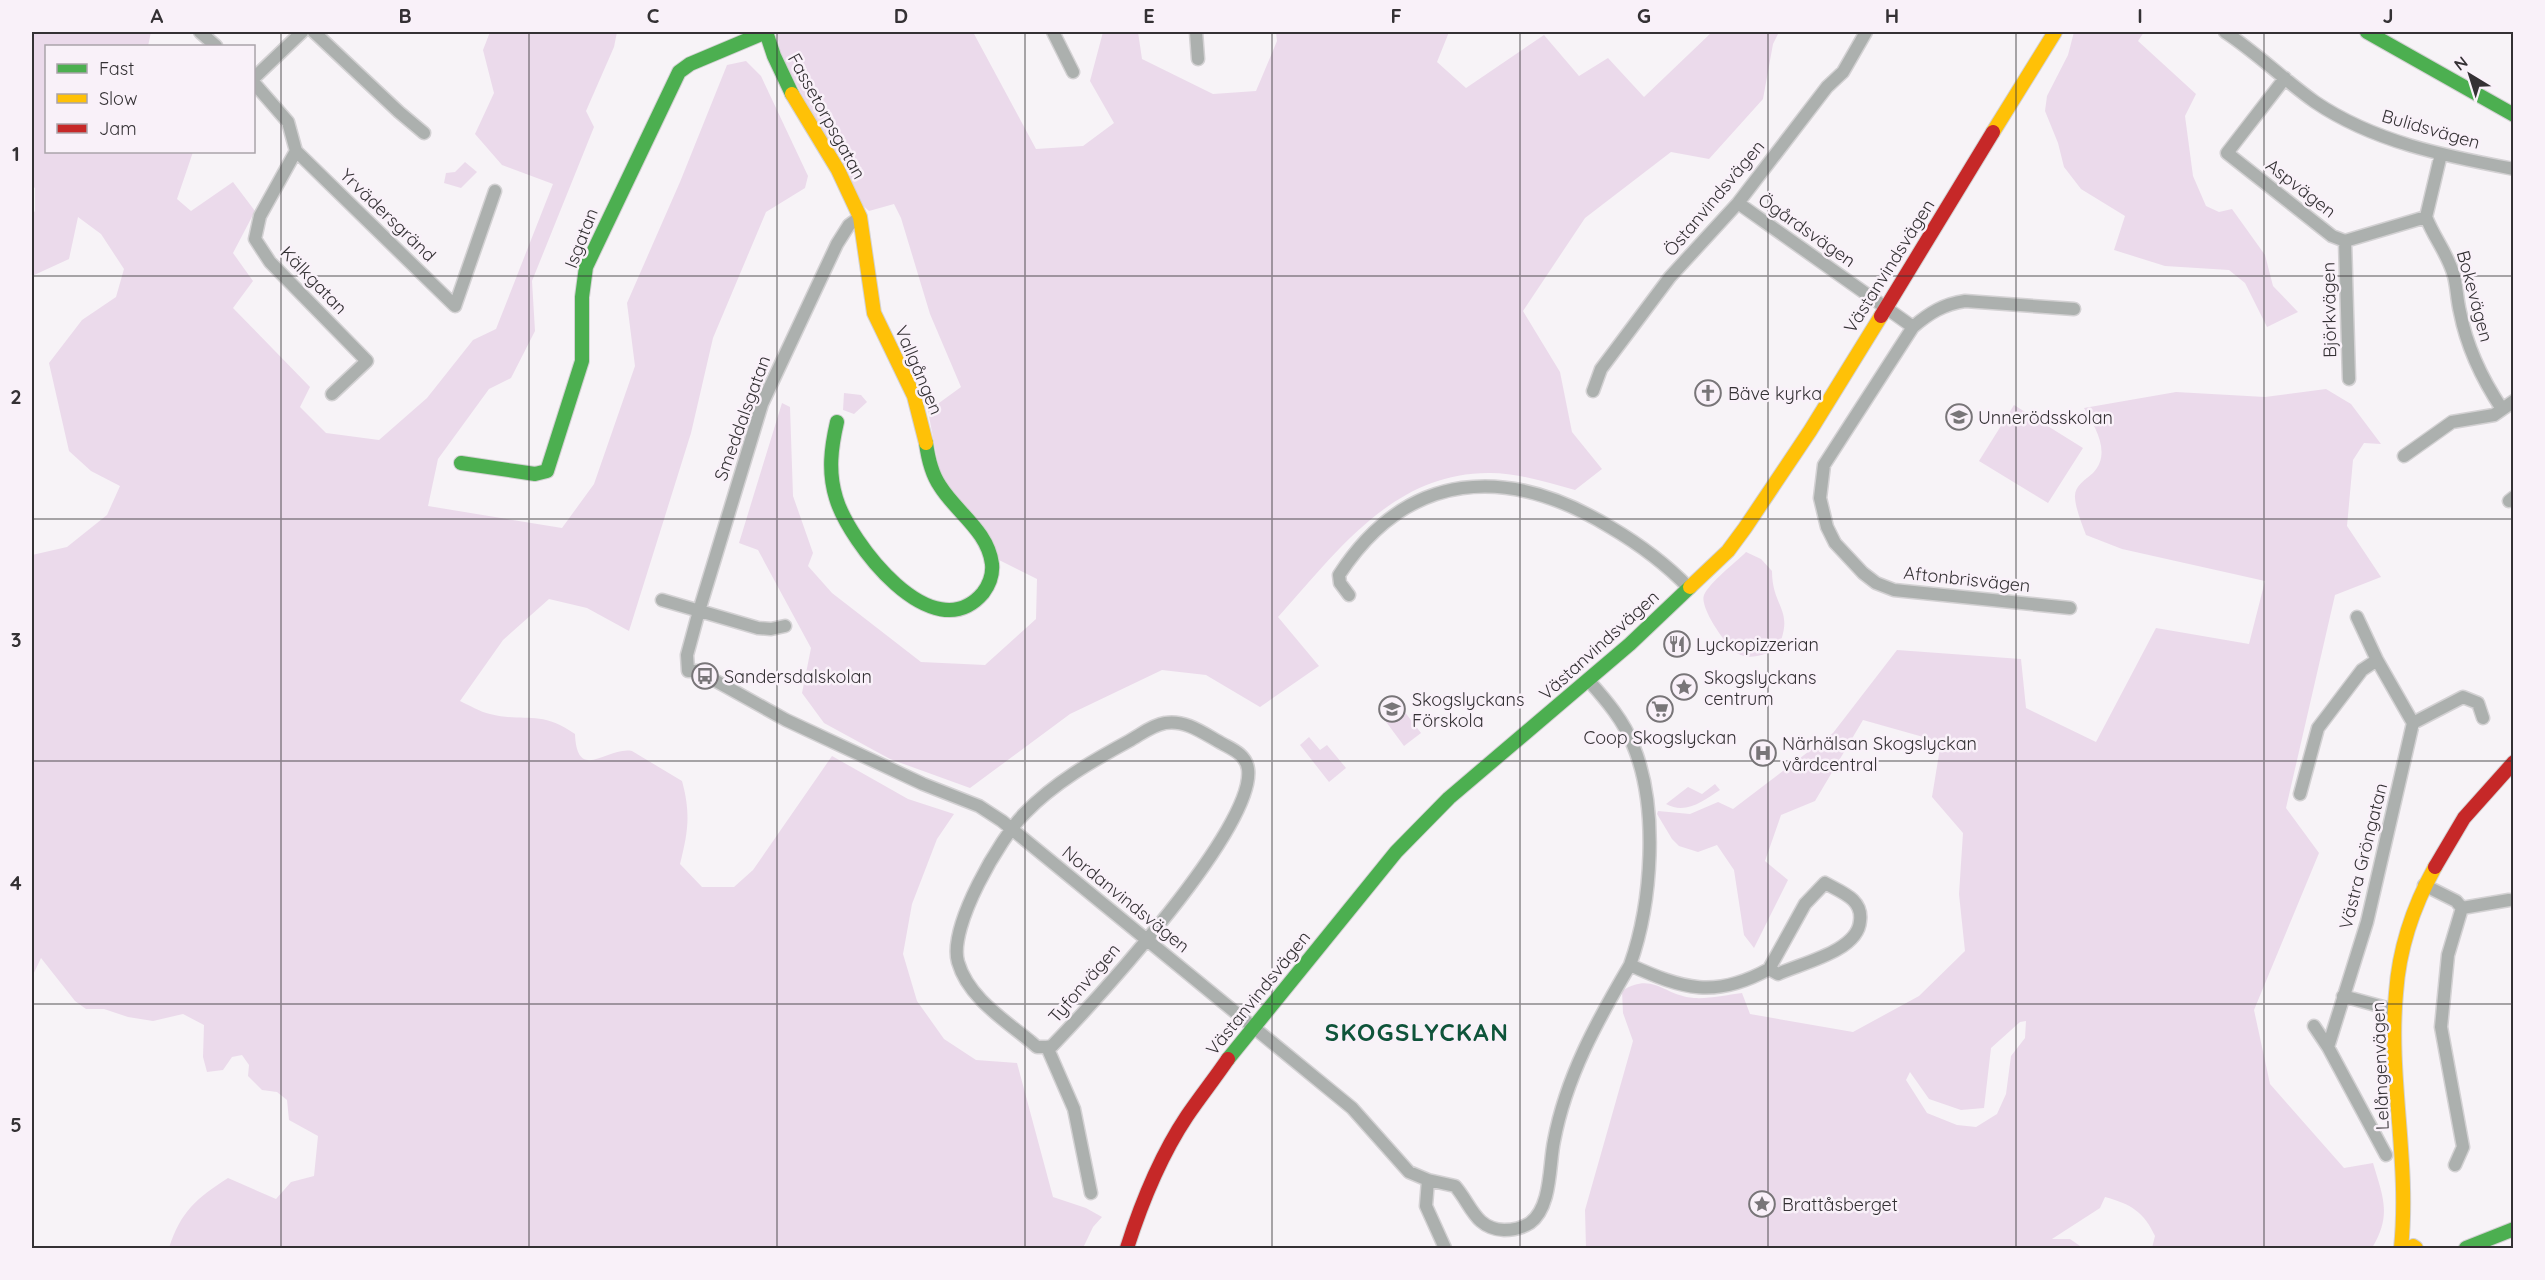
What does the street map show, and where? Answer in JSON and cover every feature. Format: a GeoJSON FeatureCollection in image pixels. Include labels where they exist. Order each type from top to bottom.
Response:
{"type":"FeatureCollection","features":[{"type":"Feature","properties":{"kind":"main road","name":"Fassetorpsgatan"},"geometry":{"type":"LineString","coordinates":[[766,32],[777,64],[832,160],[860,217]]}},
{"type":"Feature","properties":{"kind":"main road","name":"Isgatan"},"geometry":{"type":"LineString","coordinates":[[460,463],[535,474],[547,471],[582,361],[582,297],[586,267],[673,81],[679,72],[690,64],[766,32]]}},
{"type":"Feature","properties":{"kind":"main road","name":"Västanvindsvägen"},"geometry":{"type":"LineString","coordinates":[[1127,1248],[1135,1223],[1167,1152],[1186,1117],[1253,1026],[1423,823],[1449,798],[1589,681],[1689,588],[1728,550],[1767,499],[2055,32]]}},
{"type":"Feature","properties":{"kind":"main road"},"geometry":{"type":"LineString","coordinates":[[2352,32],[2426,72],[2458,84]]}},
{"type":"Feature","properties":{"kind":"main road"},"geometry":{"type":"LineString","coordinates":[[2367,32],[2514,115]]}},
{"type":"Feature","properties":{"kind":"main road","name":"Vallgången"},"geometry":{"type":"LineString","coordinates":[[837,422],[830,440],[832,478],[847,524],[872,561],[902,590],[930,606],[956,610],[973,603],[982,595],[992,573],[989,550],[935,478],[919,408],[870,297],[866,238],[860,217]]}},
{"type":"Feature","properties":{"kind":"main road","name":"Lelångenvägen"},"geometry":{"type":"LineString","coordinates":[[2410,1248],[2404,1224],[2404,1170],[2394,1010],[2398,969],[2405,938],[2424,885],[2451,835],[2482,793],[2514,762]]}},
{"type":"Feature","properties":{"kind":"main road"},"geometry":{"type":"LineString","coordinates":[[2466,1248],[2514,1229]]}},
{"type":"Feature","properties":{"kind":"street"},"geometry":{"type":"LineString","coordinates":[[202,32],[215,45]]}},
{"type":"Feature","properties":{"kind":"street"},"geometry":{"type":"LineString","coordinates":[[255,80],[302,32]]}},
{"type":"Feature","properties":{"kind":"street"},"geometry":{"type":"LineString","coordinates":[[314,32],[424,133]]}},
{"type":"Feature","properties":{"kind":"street"},"geometry":{"type":"LineString","coordinates":[[1053,32],[1073,72]]}},
{"type":"Feature","properties":{"kind":"street"},"geometry":{"type":"LineString","coordinates":[[1196,32],[1198,59]]}},
{"type":"Feature","properties":{"kind":"street","name":"Östanvindsvägen"},"geometry":{"type":"LineString","coordinates":[[1593,391],[1601,369],[1670,277],[1738,203],[1827,87],[1843,72],[1866,32]]}},
{"type":"Feature","properties":{"kind":"street","name":"Bulidsvägen"},"geometry":{"type":"LineString","coordinates":[[2225,32],[2316,103],[2376,135],[2441,154],[2514,169]]}},
{"type":"Feature","properties":{"kind":"street","name":"Aspvägen"},"geometry":{"type":"LineString","coordinates":[[2285,78],[2226,153],[2332,236],[2345,241],[2426,217]]}},
{"type":"Feature","properties":{"kind":"street"},"geometry":{"type":"LineString","coordinates":[[255,82],[288,122],[296,151]]}},
{"type":"Feature","properties":{"kind":"street","name":"Yrvädersgränd"},"geometry":{"type":"LineString","coordinates":[[296,151],[455,306],[495,191]]}},
{"type":"Feature","properties":{"kind":"street","name":"Kälkgatan"},"geometry":{"type":"LineString","coordinates":[[296,151],[260,216],[255,239],[270,262],[367,361],[332,394]]}},
{"type":"Feature","properties":{"kind":"street"},"geometry":{"type":"LineString","coordinates":[[2426,217],[2441,154]]}},
{"type":"Feature","properties":{"kind":"street","name":"Ögårdsvägen"},"geometry":{"type":"LineString","coordinates":[[1738,203],[1913,327]]}},
{"type":"Feature","properties":{"kind":"street","name":"Smeddalsgatan"},"geometry":{"type":"LineString","coordinates":[[693,671],[687,655],[762,404],[837,244],[849,225],[860,217]]}},
{"type":"Feature","properties":{"kind":"street","name":"Bokevägen"},"geometry":{"type":"LineString","coordinates":[[2426,217],[2444,248],[2454,275],[2460,314],[2471,353],[2488,388],[2502,409]]}},
{"type":"Feature","properties":{"kind":"street","name":"Björkvägen"},"geometry":{"type":"LineString","coordinates":[[2345,241],[2349,379]]}},
{"type":"Feature","properties":{"kind":"street"},"geometry":{"type":"LineString","coordinates":[[1913,327],[1940,308],[1965,301],[2074,309]]}},
{"type":"Feature","properties":{"kind":"street","name":"Aftonbrisvägen"},"geometry":{"type":"LineString","coordinates":[[1913,327],[1824,465],[1820,498],[1827,527],[1835,543],[1863,573],[1876,583],[1894,590],[2070,608]]}},
{"type":"Feature","properties":{"kind":"street"},"geometry":{"type":"LineString","coordinates":[[2404,456],[2452,422],[2494,415],[2514,401]]}},
{"type":"Feature","properties":{"kind":"street"},"geometry":{"type":"LineString","coordinates":[[1349,595],[1340,583],[1339,575],[1364,541],[1381,524],[1419,500],[1439,492],[1471,487],[1526,490],[1557,499],[1588,514],[1644,547],[1689,588]]}},
{"type":"Feature","properties":{"kind":"street"},"geometry":{"type":"LineString","coordinates":[[662,600],[758,628],[771,629],[785,626]]}},
{"type":"Feature","properties":{"kind":"street"},"geometry":{"type":"LineString","coordinates":[[2357,617],[2377,660],[2413,723],[2463,697],[2478,703],[2483,718]]}},
{"type":"Feature","properties":{"kind":"street"},"geometry":{"type":"LineString","coordinates":[[2300,794],[2318,728],[2362,670],[2377,660]]}},
{"type":"Feature","properties":{"kind":"street","name":"Nordanvindsvägen"},"geometry":{"type":"LineString","coordinates":[[693,671],[786,720],[922,784],[979,806],[1352,1108],[1409,1172],[1428,1180],[1450,1183],[1455,1186],[1474,1215],[1486,1226],[1514,1229],[1533,1220],[1544,1198],[1557,1126],[1579,1058],[1630,965],[1642,922],[1648,822],[1646,790],[1638,757],[1629,736],[1589,681]]}},
{"type":"Feature","properties":{"kind":"street","name":"Tyfonvägen"},"geometry":{"type":"LineString","coordinates":[[1163,723],[1186,725],[1241,755],[1248,767],[1248,782],[1239,805],[1199,873],[1101,994],[1052,1046],[1047,1047],[1037,1047],[972,991],[957,960],[960,931],[971,898],[1011,830],[1025,812],[1079,769],[1163,723]]}},
{"type":"Feature","properties":{"kind":"street","name":"Västra Gröngatan"},"geometry":{"type":"LineString","coordinates":[[2328,1047],[2367,922],[2413,723]]}},
{"type":"Feature","properties":{"kind":"street"},"geometry":{"type":"LineString","coordinates":[[1630,965],[1671,982],[1715,989],[1744,983],[1768,969],[1805,904],[1825,883],[1853,899],[1859,908],[1860,925],[1859,932],[1849,942],[1838,951],[1778,974],[1768,969]]}},
{"type":"Feature","properties":{"kind":"street"},"geometry":{"type":"LineString","coordinates":[[2424,885],[2456,901],[2462,908]]}},
{"type":"Feature","properties":{"kind":"street"},"geometry":{"type":"LineString","coordinates":[[2462,908],[2509,900]]}},
{"type":"Feature","properties":{"kind":"street"},"geometry":{"type":"LineString","coordinates":[[2455,1166],[2463,1147],[2441,1027],[2448,955],[2462,908]]}},
{"type":"Feature","properties":{"kind":"street"},"geometry":{"type":"LineString","coordinates":[[2343,996],[2394,1010]]}},
{"type":"Feature","properties":{"kind":"street"},"geometry":{"type":"LineString","coordinates":[[2314,1026],[2328,1047],[2386,1155]]}},
{"type":"Feature","properties":{"kind":"street"},"geometry":{"type":"LineString","coordinates":[[1047,1047],[1074,1109],[1091,1193]]}},
{"type":"Feature","properties":{"kind":"street"},"geometry":{"type":"LineString","coordinates":[[1428,1180],[1426,1206],[1445,1248]]}},
{"type":"Feature","properties":{"kind":"shaded area"},"geometry":{"type":"Polygon","coordinates":[[[32,32],[151,32],[148,45],[45,45],[45,153],[193,153],[177,199],[191,211],[233,182],[255,211],[233,253],[253,281],[233,308],[310,387],[300,407],[326,433],[379,440],[427,398],[473,340],[496,329],[553,184],[502,165],[475,134],[494,93],[483,50],[490,32],[617,32],[614,47],[586,111],[594,127],[532,281],[535,331],[511,378],[489,389],[438,459],[428,506],[562,528],[594,484],[635,366],[627,303],[680,182],[727,65],[746,61],[761,76],[808,176],[805,188],[766,212],[713,338],[691,433],[629,631],[587,608],[549,599],[503,640],[460,701],[490,714],[542,719],[562,726],[575,734],[577,749],[581,757],[588,760],[613,753],[632,751],[682,781],[687,803],[687,823],[680,864],[702,887],[734,887],[753,870],[832,756],[908,799],[954,814],[937,839],[912,904],[903,954],[917,1001],[944,1039],[976,1060],[1017,1063],[1053,1197],[1086,1208],[1102,1217],[1093,1227],[1083,1248],[169,1248],[179,1224],[191,1207],[228,1178],[276,1199],[291,1182],[314,1176],[318,1136],[289,1120],[287,1100],[277,1092],[262,1090],[248,1076],[249,1065],[242,1055],[232,1057],[223,1070],[207,1072],[203,1057],[204,1025],[183,1014],[153,1021],[128,1017],[104,1009],[86,1009],[75,1001],[41,958],[32,977],[32,555],[67,547],[107,515],[120,486],[91,471],[69,451],[49,363],[82,320],[116,297],[124,269],[101,234],[78,217],[69,259],[32,276],[32,215],[35,211],[35,188],[32,186],[32,32]]]}},
{"type":"Feature","properties":{"kind":"shaded area"},"geometry":{"type":"Polygon","coordinates":[[[777,32],[973,32],[1036,149],[1083,146],[1114,123],[1090,81],[1103,32],[1138,32],[1142,59],[1213,94],[1256,91],[1277,41],[1276,32],[1449,32],[1437,62],[1466,88],[1544,35],[1579,76],[1608,58],[1644,97],[1712,32],[1779,32],[1773,44],[1763,99],[1709,159],[1671,152],[1585,218],[1523,311],[1560,372],[1572,432],[1602,469],[1575,490],[1501,473],[1455,476],[1424,486],[1396,501],[1370,520],[1322,567],[1278,617],[1319,666],[1260,707],[1206,675],[1162,670],[1070,714],[970,788],[890,759],[824,723],[802,693],[811,648],[758,550],[739,543],[782,403],[790,407],[793,496],[813,553],[808,566],[832,593],[921,662],[985,665],[1036,619],[1037,579],[999,560],[940,474],[928,411],[961,387],[930,314],[901,218],[894,204],[869,211],[861,204],[780,54],[777,32]]]}},
{"type":"Feature","properties":{"kind":"shaded area"},"geometry":{"type":"Polygon","coordinates":[[[2074,32],[2144,32],[2138,41],[2196,94],[2185,116],[2193,176],[2206,206],[2219,212],[2232,209],[2265,255],[2273,286],[2298,312],[2267,327],[2245,283],[2229,270],[2165,266],[2114,250],[2125,216],[2081,189],[2064,167],[2058,143],[2045,111],[2047,96],[2068,55],[2074,32]]]}},
{"type":"Feature","properties":{"kind":"shaded area"},"geometry":{"type":"Polygon","coordinates":[[[465,162],[477,172],[461,188],[444,183],[446,173],[455,172],[465,162]]]}},
{"type":"Feature","properties":{"kind":"shaded area"},"geometry":{"type":"Polygon","coordinates":[[[2326,389],[2351,404],[2381,444],[2364,443],[2353,460],[2347,526],[2381,577],[2335,595],[2286,808],[2319,853],[2254,1010],[2270,1084],[2344,1168],[2373,1163],[2382,1196],[2384,1216],[2372,1248],[2152,1248],[2155,1236],[2141,1215],[2129,1206],[2105,1197],[2100,1208],[2052,1239],[2070,1239],[2083,1248],[1586,1248],[1585,1210],[1633,1041],[1623,1013],[1622,991],[1642,983],[1694,998],[1742,993],[1750,1014],[1853,1032],[1919,996],[1965,951],[1959,894],[1963,833],[1932,797],[1941,742],[1863,720],[1815,801],[1781,815],[1765,861],[1788,880],[1754,948],[1744,935],[1734,870],[1717,845],[1698,852],[1679,846],[1672,839],[1657,814],[1658,811],[1690,814],[1718,802],[1733,809],[1833,733],[1897,650],[2021,659],[2026,708],[2096,742],[2156,628],[2249,644],[2265,581],[2122,549],[2086,535],[2075,494],[2099,465],[2101,457],[2100,440],[2084,408],[2176,392],[2265,397],[2326,389]],[[2026,1021],[2020,1022],[1991,1048],[1984,1108],[1961,1110],[1929,1099],[1910,1072],[1906,1080],[1927,1113],[1957,1125],[1976,1127],[1997,1114],[2006,1094],[2011,1056],[2025,1038],[2026,1021]]]}},
{"type":"Feature","properties":{"kind":"shaded area"},"geometry":{"type":"Polygon","coordinates":[[[844,393],[861,395],[867,402],[854,414],[843,410],[844,393]]]}},
{"type":"Feature","properties":{"kind":"shaded area"},"geometry":{"type":"Polygon","coordinates":[[[2014,405],[2083,448],[2048,503],[1979,461],[2014,405]]]}},
{"type":"Feature","properties":{"kind":"shaded area"},"geometry":{"type":"Polygon","coordinates":[[[1746,552],[1761,559],[1772,571],[1775,594],[1784,617],[1782,636],[1777,650],[1752,657],[1737,653],[1726,643],[1709,617],[1704,601],[1704,595],[1712,584],[1746,552]]]}},
{"type":"Feature","properties":{"kind":"shaded area"},"geometry":{"type":"Polygon","coordinates":[[[1397,702],[1421,733],[1404,746],[1381,715],[1397,702]]]}},
{"type":"Feature","properties":{"kind":"shaded area"},"geometry":{"type":"Polygon","coordinates":[[[1309,737],[1320,750],[1327,745],[1346,768],[1329,782],[1300,745],[1309,737]]]}},
{"type":"Feature","properties":{"kind":"shaded area"},"geometry":{"type":"Polygon","coordinates":[[[1715,784],[1720,790],[1694,805],[1680,808],[1666,804],[1688,787],[1702,794],[1715,784]]]}},
{"type":"Feature","properties":{"kind":"traffic: fast"},"geometry":{"type":"LineString","coordinates":[[461,463],[535,474],[547,471],[582,361],[582,297],[586,267],[679,72],[690,64],[766,32],[774,56],[792,94]]}},
{"type":"Feature","properties":{"kind":"traffic: fast"},"geometry":{"type":"LineString","coordinates":[[2367,32],[2514,115]]}},
{"type":"Feature","properties":{"kind":"traffic: fast"},"geometry":{"type":"LineString","coordinates":[[837,422],[831,460],[832,479],[836,498],[857,540],[896,584],[918,600],[941,609],[963,608],[985,590],[989,583],[992,564],[989,552],[978,532],[937,481],[930,465],[926,443]]}},
{"type":"Feature","properties":{"kind":"traffic: fast"},"geometry":{"type":"LineString","coordinates":[[1228,1059],[1396,852],[1449,798],[1630,644],[1690,587]]}},
{"type":"Feature","properties":{"kind":"traffic: fast"},"geometry":{"type":"LineString","coordinates":[[2466,1248],[2514,1229]]}},
{"type":"Feature","properties":{"kind":"traffic: slow"},"geometry":{"type":"LineString","coordinates":[[1993,132],[2055,32]]}},
{"type":"Feature","properties":{"kind":"traffic: slow"},"geometry":{"type":"LineString","coordinates":[[792,94],[838,170],[860,217],[874,313],[914,396],[926,443]]}},
{"type":"Feature","properties":{"kind":"traffic: slow"},"geometry":{"type":"LineString","coordinates":[[1690,587],[1728,551],[1745,528],[1810,431],[1881,316]]}},
{"type":"Feature","properties":{"kind":"traffic: slow"},"geometry":{"type":"LineString","coordinates":[[2401,1248],[2403,1184],[2395,1057],[2396,993],[2404,944],[2420,897],[2435,867]]}},
{"type":"Feature","properties":{"kind":"traffic: jam"},"geometry":{"type":"LineString","coordinates":[[1881,316],[1993,132]]}},
{"type":"Feature","properties":{"kind":"traffic: jam"},"geometry":{"type":"LineString","coordinates":[[2435,867],[2464,818],[2514,762]]}},
{"type":"Feature","properties":{"kind":"traffic: jam"},"geometry":{"type":"LineString","coordinates":[[1127,1248],[1160,1163],[1187,1116],[1228,1059]]}},
{"type":"Feature","properties":{"kind":"place","name":"Bäve kyrka"},"geometry":{"type":"Point","coordinates":[1708,393]}},
{"type":"Feature","properties":{"kind":"place","name":"Unnerödsskolan"},"geometry":{"type":"Point","coordinates":[1959,417]}},
{"type":"Feature","properties":{"kind":"place","name":"Lyckopizzerian"},"geometry":{"type":"Point","coordinates":[1677,644]}},
{"type":"Feature","properties":{"kind":"place","name":"Sandersdalskolan"},"geometry":{"type":"Point","coordinates":[705,676]}},
{"type":"Feature","properties":{"kind":"place","name":"Skogslyckans centrum"},"geometry":{"type":"Point","coordinates":[1684,687]}},
{"type":"Feature","properties":{"kind":"place","name":"Skogslyckans Förskola"},"geometry":{"type":"Point","coordinates":[1392,709]}},
{"type":"Feature","properties":{"kind":"place","name":"Coop Skogslyckan"},"geometry":{"type":"Point","coordinates":[1660,709]}},
{"type":"Feature","properties":{"kind":"place","name":"Närhälsan Skogslyckan vårdcentral"},"geometry":{"type":"Point","coordinates":[1763,753]}},
{"type":"Feature","properties":{"kind":"place","name":"Brattåsberget"},"geometry":{"type":"Point","coordinates":[1762,1204]}},
{"type":"Feature","properties":{"kind":"district","name":"SKOGSLYCKAN"},"geometry":{"type":"Point","coordinates":[1417,1032]}}]}
